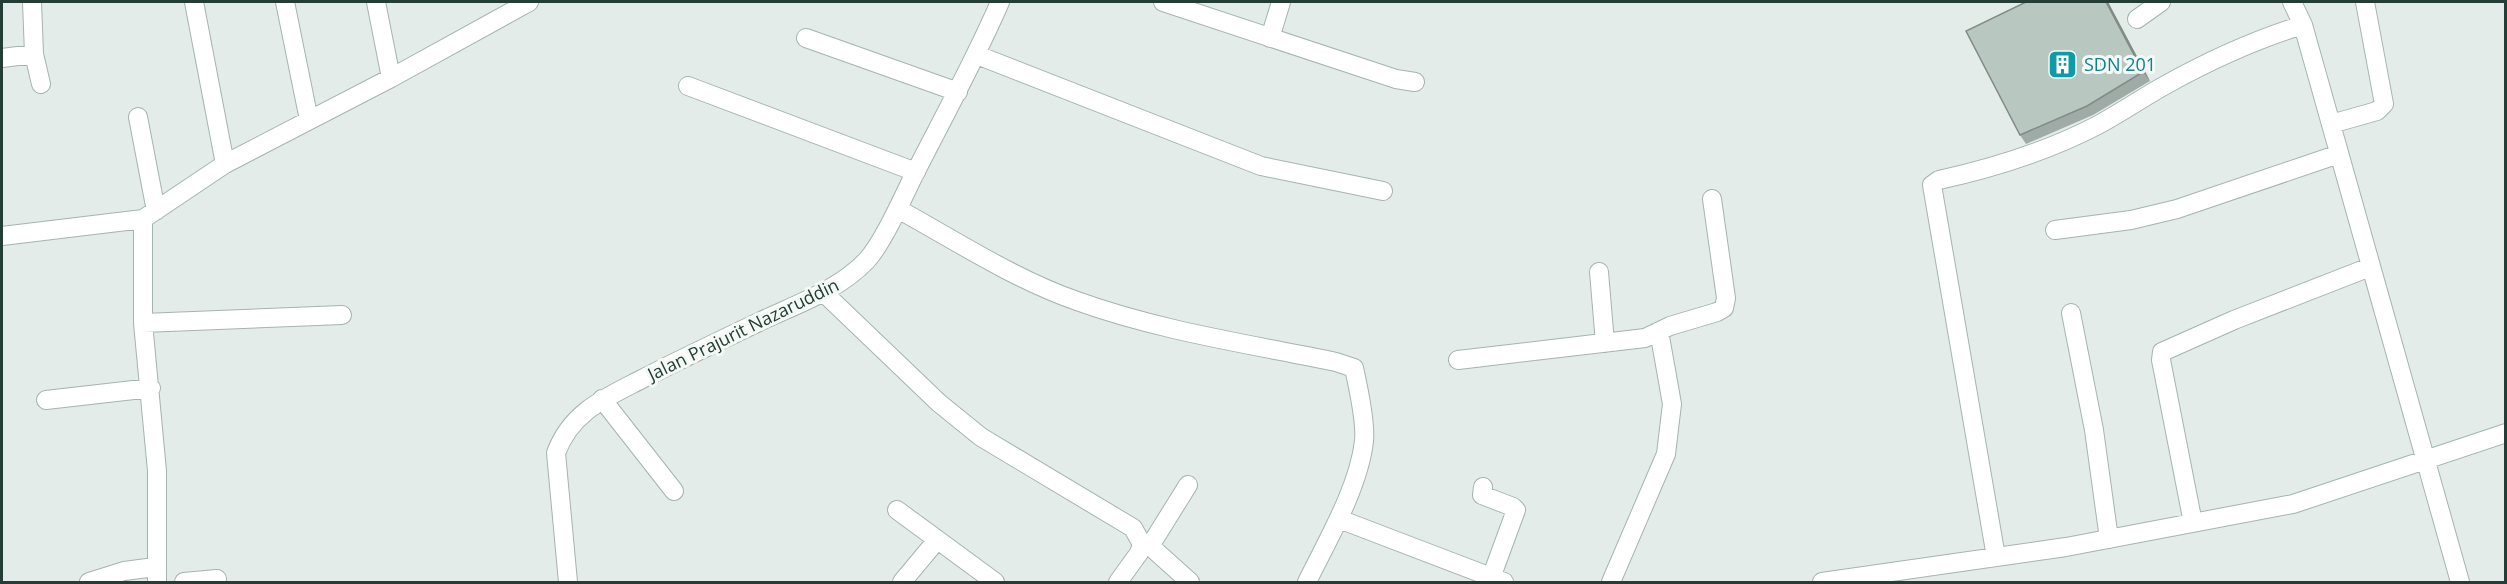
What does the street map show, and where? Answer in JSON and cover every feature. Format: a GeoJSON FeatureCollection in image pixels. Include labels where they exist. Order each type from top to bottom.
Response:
{"type":"FeatureCollection","features":[{"type":"Feature","properties":{"kind":"street"},"geometry":{"type":"LineString","coordinates":[[32,2],[34,54],[41,84]]}},
{"type":"Feature","properties":{"kind":"street"},"geometry":{"type":"LineString","coordinates":[[194,2],[225,164]]}},
{"type":"Feature","properties":{"kind":"street"},"geometry":{"type":"LineString","coordinates":[[285,2],[309,120]]}},
{"type":"Feature","properties":{"kind":"street"},"geometry":{"type":"LineString","coordinates":[[376,2],[391,78]]}},
{"type":"Feature","properties":{"kind":"street"},"geometry":{"type":"LineString","coordinates":[[2,236],[149,215],[225,164],[391,78],[529,2]]}},
{"type":"Feature","properties":{"kind":"street","name":"Jalan Prajurit Nazaruddin"},"geometry":{"type":"LineString","coordinates":[[568,582],[556,453],[563,434],[602,399],[697,351],[823,292],[848,276],[868,259],[898,209],[977,55],[1000,2]]}},
{"type":"Feature","properties":{"kind":"street"},"geometry":{"type":"LineString","coordinates":[[1163,2],[1396,79],[1415,82]]}},
{"type":"Feature","properties":{"kind":"street"},"geometry":{"type":"LineString","coordinates":[[1270,38],[1281,2]]}},
{"type":"Feature","properties":{"kind":"street"},"geometry":{"type":"LineString","coordinates":[[2137,19],[2161,2]]}},
{"type":"Feature","properties":{"kind":"street"},"geometry":{"type":"LineString","coordinates":[[2292,2],[2303,25],[2460,582]]}},
{"type":"Feature","properties":{"kind":"street"},"geometry":{"type":"LineString","coordinates":[[2331,124],[2377,111],[2384,104],[2365,2]]}},
{"type":"Feature","properties":{"kind":"street"},"geometry":{"type":"LineString","coordinates":[[1996,557],[1932,185],[1939,180],[1987,170],[2053,146],[2098,124],[2170,82],[2273,34],[2303,25]]}},
{"type":"Feature","properties":{"kind":"street"},"geometry":{"type":"LineString","coordinates":[[806,39],[958,92]]}},
{"type":"Feature","properties":{"kind":"street"},"geometry":{"type":"LineString","coordinates":[[2,58],[34,54]]}},
{"type":"Feature","properties":{"kind":"street"},"geometry":{"type":"LineString","coordinates":[[977,55],[1261,166],[1383,191]]}},
{"type":"Feature","properties":{"kind":"street"},"geometry":{"type":"LineString","coordinates":[[688,86],[916,172]]}},
{"type":"Feature","properties":{"kind":"street"},"geometry":{"type":"LineString","coordinates":[[89,582],[124,572],[156,575],[157,471],[143,322],[149,215],[138,117]]}},
{"type":"Feature","properties":{"kind":"street"},"geometry":{"type":"LineString","coordinates":[[2055,230],[2132,220],[2177,209],[2339,154]]}},
{"type":"Feature","properties":{"kind":"street"},"geometry":{"type":"LineString","coordinates":[[1458,360],[1645,338],[1670,326],[1724,308],[1726,298],[1712,199]]}},
{"type":"Feature","properties":{"kind":"street"},"geometry":{"type":"LineString","coordinates":[[898,209],[1036,285],[1075,301],[1117,314],[1336,362],[1354,368],[1364,439],[1360,464],[1339,519],[1306,582]]}},
{"type":"Feature","properties":{"kind":"street"},"geometry":{"type":"LineString","coordinates":[[2193,523],[2161,360],[2162,352],[2234,320],[2370,267]]}},
{"type":"Feature","properties":{"kind":"street"},"geometry":{"type":"LineString","coordinates":[[1599,272],[1605,343]]}},
{"type":"Feature","properties":{"kind":"street"},"geometry":{"type":"LineString","coordinates":[[823,292],[939,403],[981,437],[1133,528],[1146,545],[1190,582]]}},
{"type":"Feature","properties":{"kind":"street"},"geometry":{"type":"LineString","coordinates":[[2071,313],[2094,430],[2109,539]]}},
{"type":"Feature","properties":{"kind":"street"},"geometry":{"type":"LineString","coordinates":[[143,322],[342,315]]}},
{"type":"Feature","properties":{"kind":"street"},"geometry":{"type":"LineString","coordinates":[[1611,582],[1666,454],[1672,404],[1659,331]]}},
{"type":"Feature","properties":{"kind":"street"},"geometry":{"type":"LineString","coordinates":[[46,400],[151,388]]}},
{"type":"Feature","properties":{"kind":"street"},"geometry":{"type":"LineString","coordinates":[[602,399],[674,491]]}},
{"type":"Feature","properties":{"kind":"street"},"geometry":{"type":"LineString","coordinates":[[1822,582],[2109,539],[2293,504],[2505,433]]}},
{"type":"Feature","properties":{"kind":"street"},"geometry":{"type":"LineString","coordinates":[[1118,582],[1188,485]]}},
{"type":"Feature","properties":{"kind":"street"},"geometry":{"type":"LineString","coordinates":[[1339,519],[1497,580],[1516,510],[1482,495],[1483,486]]}},
{"type":"Feature","properties":{"kind":"street"},"geometry":{"type":"LineString","coordinates":[[897,510],[995,582]]}},
{"type":"Feature","properties":{"kind":"street"},"geometry":{"type":"LineString","coordinates":[[902,582],[937,540]]}},
{"type":"Feature","properties":{"kind":"street"},"geometry":{"type":"LineString","coordinates":[[184,582],[217,579]]}},
{"type":"Feature","properties":{"kind":"building","name":"SDN 201"},"geometry":{"type":"Polygon","coordinates":[[[2026,2],[2106,2],[2143,72],[2087,106],[2020,135],[1966,31],[2026,2]]]}},
{"type":"Feature","properties":{"kind":"place","name":"SDN 201"},"geometry":{"type":"Point","coordinates":[2063,64]}}]}
